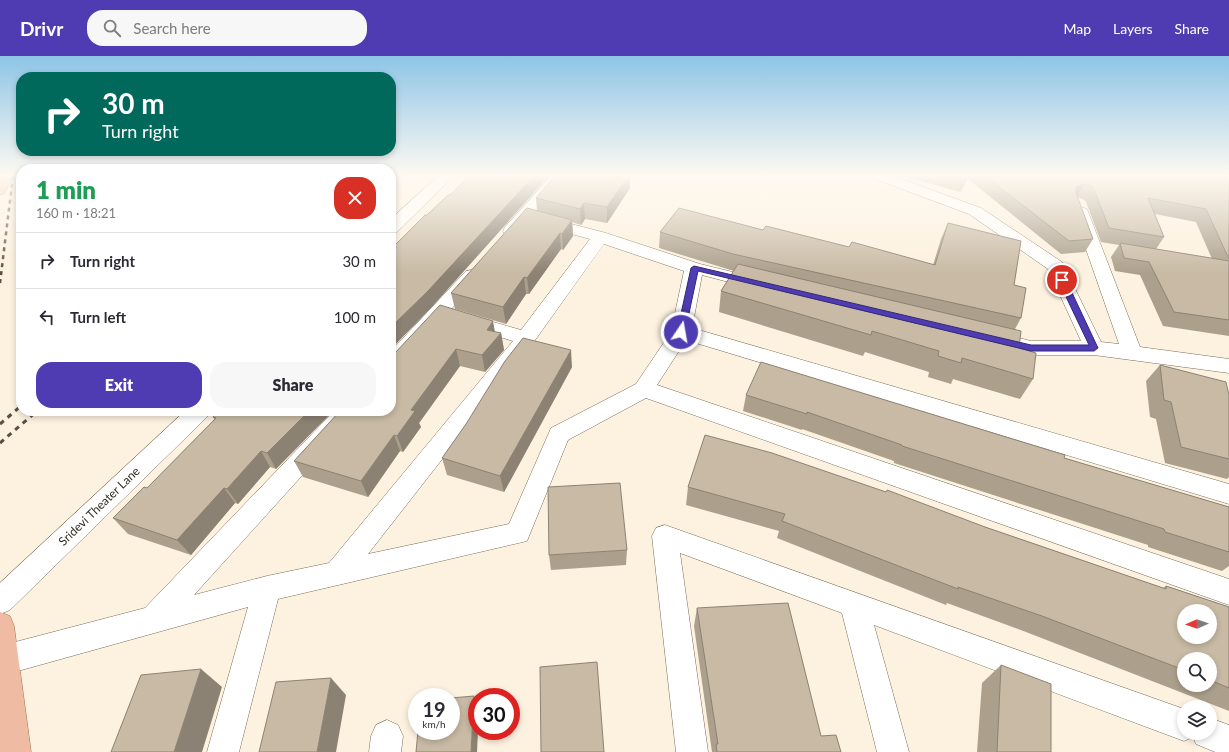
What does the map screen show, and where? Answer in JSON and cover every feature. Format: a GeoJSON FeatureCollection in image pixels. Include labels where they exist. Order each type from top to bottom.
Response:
{"type":"FeatureCollection","features":[{"type":"Feature","properties":{"kind":"main road"},"geometry":{"type":"LineString","coordinates":[[0,626],[2,660],[15,752]]}},
{"type":"Feature","properties":{"kind":"street"},"geometry":{"type":"LineString","coordinates":[[396,223],[412,208]]}},
{"type":"Feature","properties":{"kind":"street"},"geometry":{"type":"LineString","coordinates":[[499,245],[531,208]]}},
{"type":"Feature","properties":{"kind":"street"},"geometry":{"type":"LineString","coordinates":[[968,208],[975,211],[1056,266],[1094,348]]}},
{"type":"Feature","properties":{"kind":"street"},"geometry":{"type":"LineString","coordinates":[[1080,208],[1102,248],[1132,353]]}},
{"type":"Feature","properties":{"kind":"street"},"geometry":{"type":"LineString","coordinates":[[524,216],[600,237],[694,268],[779,288]]}},
{"type":"Feature","properties":{"kind":"street"},"geometry":{"type":"LineString","coordinates":[[337,573],[526,338],[600,237]]}},
{"type":"Feature","properties":{"kind":"street"},"geometry":{"type":"LineString","coordinates":[[396,359],[484,262]]}},
{"type":"Feature","properties":{"kind":"street"},"geometry":{"type":"LineString","coordinates":[[2,660],[267,589],[518,534],[560,434],[644,389],[681,332],[694,268]]}},
{"type":"Feature","properties":{"kind":"street"},"geometry":{"type":"LineString","coordinates":[[439,313],[526,338]]}},
{"type":"Feature","properties":{"kind":"street"},"geometry":{"type":"LineString","coordinates":[[681,332],[1229,494]]}},
{"type":"Feature","properties":{"kind":"street"},"geometry":{"type":"LineString","coordinates":[[977,335],[1031,348],[1094,348],[1222,365],[1220,386]]}},
{"type":"Feature","properties":{"kind":"street"},"geometry":{"type":"LineString","coordinates":[[644,389],[1229,592]]}},
{"type":"Feature","properties":{"kind":"street","name":"Sridevi Theater Lane"},"geometry":{"type":"LineString","coordinates":[[0,601],[194,416]]}},
{"type":"Feature","properties":{"kind":"street"},"geometry":{"type":"LineString","coordinates":[[152,621],[342,416]]}},
{"type":"Feature","properties":{"kind":"street"},"geometry":{"type":"LineString","coordinates":[[692,752],[665,536],[1177,722]]}},
{"type":"Feature","properties":{"kind":"street"},"geometry":{"type":"LineString","coordinates":[[223,752],[267,589]]}},
{"type":"Feature","properties":{"kind":"street"},"geometry":{"type":"LineString","coordinates":[[854,605],[892,752]]}},
{"type":"Feature","properties":{"kind":"street"},"geometry":{"type":"LineString","coordinates":[[1217,737],[1229,741]]}},
{"type":"Feature","properties":{"kind":"building"},"geometry":{"type":"Polygon","coordinates":[[[434,208],[504,208],[427,292],[396,322],[396,244],[425,215],[434,208]]]}},
{"type":"Feature","properties":{"kind":"building"},"geometry":{"type":"Polygon","coordinates":[[[527,208],[572,220],[562,234],[560,233],[527,278],[524,277],[503,307],[451,293],[527,208]]]}},
{"type":"Feature","properties":{"kind":"building"},"geometry":{"type":"Polygon","coordinates":[[[679,208],[681,208],[763,230],[766,226],[849,247],[852,242],[935,265],[948,223],[1021,241],[1014,285],[1026,288],[1021,318],[733,254],[660,232],[679,208]]]}},
{"type":"Feature","properties":{"kind":"building"},"geometry":{"type":"Polygon","coordinates":[[[1027,208],[1082,208],[1093,239],[1069,241],[1027,208]]]}},
{"type":"Feature","properties":{"kind":"building"},"geometry":{"type":"Polygon","coordinates":[[[1101,208],[1152,208],[1164,237],[1109,228],[1101,208]]]}},
{"type":"Feature","properties":{"kind":"building"},"geometry":{"type":"Polygon","coordinates":[[[1203,208],[1229,208],[1229,259],[1206,209],[1203,208]]]}},
{"type":"Feature","properties":{"kind":"building"},"geometry":{"type":"Polygon","coordinates":[[[1120,243],[1229,261],[1229,320],[1174,312],[1149,262],[1124,258],[1120,243]]]}},
{"type":"Feature","properties":{"kind":"building"},"geometry":{"type":"Polygon","coordinates":[[[738,264],[1021,331],[1019,348],[1036,353],[1033,379],[962,358],[961,363],[938,356],[939,351],[872,331],[871,335],[721,291],[738,264]]]}},
{"type":"Feature","properties":{"kind":"building"},"geometry":{"type":"Polygon","coordinates":[[[440,305],[493,321],[487,330],[501,333],[482,355],[456,349],[411,410],[415,411],[397,436],[394,435],[361,481],[294,461],[335,416],[396,416],[396,352],[440,305]]]}},
{"type":"Feature","properties":{"kind":"building"},"geometry":{"type":"Polygon","coordinates":[[[523,338],[571,350],[500,476],[442,458],[466,424],[505,361],[523,338]]]}},
{"type":"Feature","properties":{"kind":"building"},"geometry":{"type":"Polygon","coordinates":[[[761,362],[1065,455],[1064,458],[1229,507],[1229,552],[1165,532],[1164,529],[902,446],[807,412],[807,414],[746,395],[761,362]]]}},
{"type":"Feature","properties":{"kind":"building"},"geometry":{"type":"Polygon","coordinates":[[[1160,365],[1226,382],[1229,395],[1229,459],[1181,447],[1171,402],[1164,400],[1160,365]]]}},
{"type":"Feature","properties":{"kind":"building"},"geometry":{"type":"Polygon","coordinates":[[[304,416],[267,453],[261,451],[227,489],[224,488],[177,540],[113,518],[144,487],[147,488],[216,418],[213,417],[304,416]]]}},
{"type":"Feature","properties":{"kind":"building"},"geometry":{"type":"Polygon","coordinates":[[[705,435],[772,453],[886,492],[887,490],[985,527],[1166,589],[1166,586],[1229,607],[1229,688],[1217,683],[1217,652],[1177,652],[1177,667],[1042,616],[958,587],[958,589],[782,521],[785,514],[688,487],[705,435]]]}},
{"type":"Feature","properties":{"kind":"building"},"geometry":{"type":"Polygon","coordinates":[[[620,483],[627,550],[549,555],[548,487],[620,483]]]}},
{"type":"Feature","properties":{"kind":"building"},"geometry":{"type":"Polygon","coordinates":[[[788,603],[821,736],[836,735],[841,752],[717,752],[716,744],[718,744],[697,608],[788,603]]]}},
{"type":"Feature","properties":{"kind":"building"},"geometry":{"type":"Polygon","coordinates":[[[597,662],[604,752],[541,752],[540,667],[597,662]]]}},
{"type":"Feature","properties":{"kind":"building"},"geometry":{"type":"Polygon","coordinates":[[[1001,665],[1051,684],[1051,752],[997,752],[1001,665]]]}},
{"type":"Feature","properties":{"kind":"building"},"geometry":{"type":"Polygon","coordinates":[[[201,669],[174,752],[111,752],[141,675],[201,669]]]}},
{"type":"Feature","properties":{"kind":"building"},"geometry":{"type":"Polygon","coordinates":[[[331,678],[317,752],[259,752],[276,682],[331,678]]]}},
{"type":"Feature","properties":{"kind":"building"},"geometry":{"type":"Polygon","coordinates":[[[460,697],[468,697],[468,740],[472,740],[471,752],[416,752],[417,740],[460,740],[460,697]]]}},
{"type":"Feature","properties":{"kind":"railway"},"geometry":{"type":"LineString","coordinates":[[0,283],[9,208]]}},
{"type":"Feature","properties":{"kind":"railway"},"geometry":{"type":"LineString","coordinates":[[0,424],[16,410]]}},
{"type":"Feature","properties":{"kind":"railway"},"geometry":{"type":"LineString","coordinates":[[0,443],[31,416]]}},
{"type":"Feature","properties":{"kind":"route"},"geometry":{"type":"LineString","coordinates":[[681,332],[694,268],[1031,348],[1094,348],[1062,280]]}}]}
